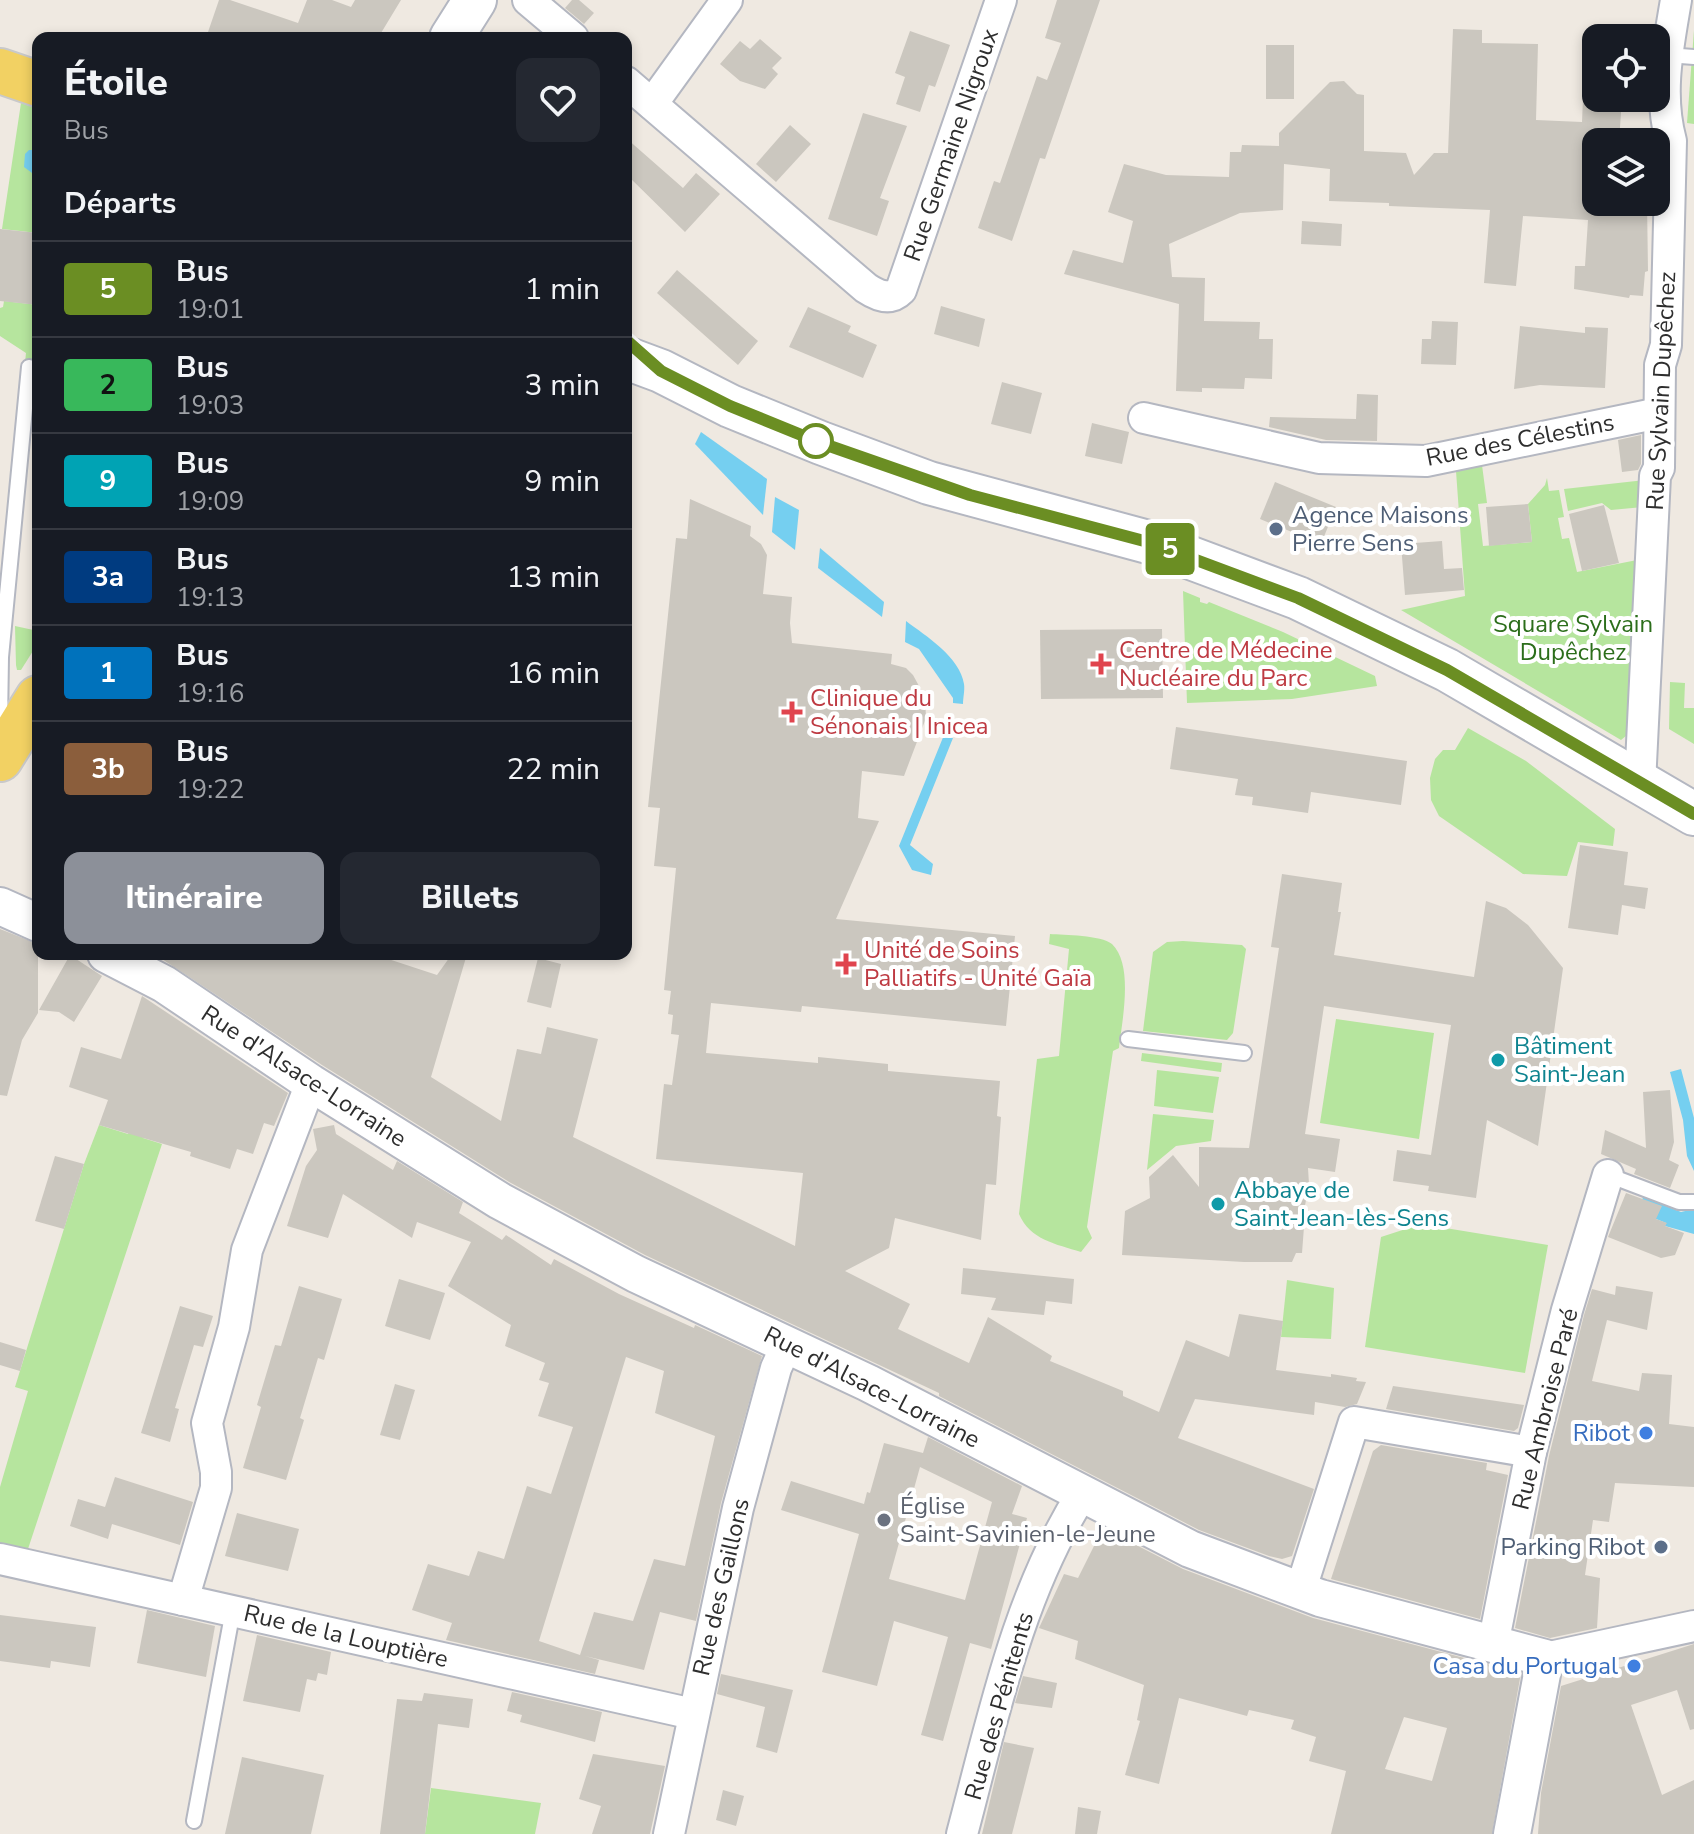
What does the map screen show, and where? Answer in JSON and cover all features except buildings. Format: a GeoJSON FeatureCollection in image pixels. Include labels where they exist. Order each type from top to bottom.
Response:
{"type":"FeatureCollection","features":[{"type":"Feature","properties":{"kind":"main road"},"geometry":{"type":"LineString","coordinates":[[455,32],[475,0]]}},
{"type":"Feature","properties":{"kind":"main road"},"geometry":{"type":"LineString","coordinates":[[472,32],[491,0]]}},
{"type":"Feature","properties":{"kind":"main road"},"geometry":{"type":"LineString","coordinates":[[0,62],[32,70]]}},
{"type":"Feature","properties":{"kind":"main road"},"geometry":{"type":"LineString","coordinates":[[0,71],[32,82]]}},
{"type":"Feature","properties":{"kind":"main road"},"geometry":{"type":"LineString","coordinates":[[632,348],[644,365],[730,406],[821,443],[929,483],[1148,542],[1298,598],[1447,670],[1694,814]]}},
{"type":"Feature","properties":{"kind":"street"},"geometry":{"type":"LineString","coordinates":[[528,0],[566,32]]}},
{"type":"Feature","properties":{"kind":"street"},"geometry":{"type":"LineString","coordinates":[[632,87],[652,104],[727,0]]}},
{"type":"Feature","properties":{"kind":"street","name":"Rue Germaine Nigroux"},"geometry":{"type":"LineString","coordinates":[[652,104],[866,288],[883,297],[896,294],[901,290],[1001,0]]}},
{"type":"Feature","properties":{"kind":"street","name":"Rue Sylvain Dupêchez"},"geometry":{"type":"LineString","coordinates":[[1640,784],[1655,476],[1659,468],[1660,365],[1666,345],[1671,141],[1664,115],[1680,56],[1676,0]]}},
{"type":"Feature","properties":{"kind":"street","name":"Rue des Célestins"},"geometry":{"type":"LineString","coordinates":[[1144,418],[1319,458],[1432,461],[1659,413]]}},
{"type":"Feature","properties":{"kind":"street","name":"Rue d'Alsace-Lorraine"},"geometry":{"type":"LineString","coordinates":[[118,960],[164,984],[311,1083],[500,1201],[636,1274],[787,1344],[835,1376],[1190,1549],[1300,1592],[1545,1658],[1694,1626]]}},
{"type":"Feature","properties":{"kind":"street"},"geometry":{"type":"LineString","coordinates":[[183,1600],[216,1488],[207,1423],[234,1327],[247,1250],[311,1083]]}},
{"type":"Feature","properties":{"kind":"street","name":"Rue Ambroise Paré"},"geometry":{"type":"LineString","coordinates":[[1493,1645],[1531,1452],[1567,1310],[1608,1175]]}},
{"type":"Feature","properties":{"kind":"street","name":"Rue des Gaillons"},"geometry":{"type":"LineString","coordinates":[[669,1834],[738,1508],[761,1446],[776,1368],[787,1344]]}},
{"type":"Feature","properties":{"kind":"street"},"geometry":{"type":"LineString","coordinates":[[1300,1592],[1354,1422],[1531,1452]]}},
{"type":"Feature","properties":{"kind":"street","name":"Rue des Pénitents"},"geometry":{"type":"LineString","coordinates":[[962,1834],[1017,1629],[1082,1494]]}},
{"type":"Feature","properties":{"kind":"street","name":"Rue de la Louptière"},"geometry":{"type":"LineString","coordinates":[[0,1559],[693,1714]]}},
{"type":"Feature","properties":{"kind":"street"},"geometry":{"type":"LineString","coordinates":[[1512,1834],[1545,1658]]}},
{"type":"Feature","properties":{"kind":"lane"},"geometry":{"type":"LineString","coordinates":[[18,730],[0,722],[1,657],[29,367],[32,368]]}},
{"type":"Feature","properties":{"kind":"lane"},"geometry":{"type":"LineString","coordinates":[[1128,1039],[1244,1053]]}},
{"type":"Feature","properties":{"kind":"lane"},"geometry":{"type":"LineString","coordinates":[[1608,1175],[1679,1202],[1694,1202]]}},
{"type":"Feature","properties":{"kind":"lane"},"geometry":{"type":"LineString","coordinates":[[194,1821],[233,1610]]}},
{"type":"Feature","properties":{"kind":"green space"},"geometry":{"type":"Polygon","coordinates":[[[1694,30],[1694,124],[1687,123],[1694,30]]]}},
{"type":"Feature","properties":{"kind":"green space"},"geometry":{"type":"Polygon","coordinates":[[[21,103],[32,107],[32,150],[29,150],[32,232],[2,229],[21,103]]]}},
{"type":"Feature","properties":{"kind":"green space"},"geometry":{"type":"Polygon","coordinates":[[[4,301],[32,304],[32,364],[25,363],[26,353],[0,336],[0,308],[4,301]]]}},
{"type":"Feature","properties":{"kind":"green space","name":"Square Sylvain Dupêchez"},"geometry":{"type":"Polygon","coordinates":[[[1482,465],[1487,503],[1478,504],[1483,546],[1532,542],[1528,504],[1545,485],[1547,478],[1549,491],[1559,490],[1564,517],[1558,518],[1562,539],[1569,538],[1577,572],[1642,559],[1632,731],[1621,740],[1401,610],[1465,596],[1456,471],[1482,465]]]}},
{"type":"Feature","properties":{"kind":"green space"},"geometry":{"type":"Polygon","coordinates":[[[1645,480],[1643,507],[1611,510],[1602,503],[1568,511],[1564,489],[1645,480]]]}},
{"type":"Feature","properties":{"kind":"green space"},"geometry":{"type":"Polygon","coordinates":[[[1183,591],[1200,598],[1200,602],[1209,602],[1283,632],[1375,676],[1377,686],[1292,699],[1187,703],[1183,591]]]}},
{"type":"Feature","properties":{"kind":"green space"},"geometry":{"type":"Polygon","coordinates":[[[15,626],[32,630],[32,653],[21,670],[17,670],[15,626]]]}},
{"type":"Feature","properties":{"kind":"green space"},"geometry":{"type":"Polygon","coordinates":[[[1670,682],[1685,683],[1684,708],[1694,708],[1694,744],[1669,729],[1670,682]]]}},
{"type":"Feature","properties":{"kind":"green space"},"geometry":{"type":"Polygon","coordinates":[[[1468,728],[1526,761],[1615,829],[1613,846],[1578,842],[1567,876],[1523,874],[1439,816],[1431,800],[1430,778],[1435,759],[1443,750],[1455,750],[1468,728]]]}},
{"type":"Feature","properties":{"kind":"green space"},"geometry":{"type":"Polygon","coordinates":[[[1050,934],[1091,937],[1112,944],[1119,953],[1125,979],[1119,1048],[1113,1051],[1087,1227],[1092,1238],[1081,1252],[1037,1235],[1019,1214],[1037,1059],[1059,1056],[1069,949],[1049,944],[1050,934]]]}},
{"type":"Feature","properties":{"kind":"green space"},"geometry":{"type":"Polygon","coordinates":[[[1167,942],[1242,945],[1246,949],[1233,1033],[1227,1040],[1143,1031],[1153,952],[1167,942]]]}},
{"type":"Feature","properties":{"kind":"green space"},"geometry":{"type":"Polygon","coordinates":[[[1336,1019],[1434,1033],[1419,1139],[1320,1123],[1336,1019]]]}},
{"type":"Feature","properties":{"kind":"green space"},"geometry":{"type":"Polygon","coordinates":[[[1142,1053],[1222,1063],[1221,1072],[1141,1061],[1142,1053]]]}},
{"type":"Feature","properties":{"kind":"green space"},"geometry":{"type":"Polygon","coordinates":[[[1157,1070],[1219,1077],[1213,1113],[1154,1106],[1157,1070]]]}},
{"type":"Feature","properties":{"kind":"green space"},"geometry":{"type":"Polygon","coordinates":[[[1153,1114],[1214,1120],[1211,1141],[1176,1146],[1147,1170],[1153,1114]]]}},
{"type":"Feature","properties":{"kind":"green space"},"geometry":{"type":"Polygon","coordinates":[[[134,1116],[143,1138],[162,1144],[27,1552],[0,1543],[0,1487],[28,1391],[15,1387],[99,1125],[128,1134],[134,1116]]]}},
{"type":"Feature","properties":{"kind":"green space"},"geometry":{"type":"Polygon","coordinates":[[[1421,1224],[1548,1245],[1525,1373],[1365,1347],[1381,1237],[1421,1224]]]}},
{"type":"Feature","properties":{"kind":"green space"},"geometry":{"type":"Polygon","coordinates":[[[1287,1280],[1334,1288],[1331,1339],[1281,1337],[1287,1280]]]}},
{"type":"Feature","properties":{"kind":"green space"},"geometry":{"type":"Polygon","coordinates":[[[431,1788],[541,1803],[535,1834],[425,1834],[431,1788]]]}},
{"type":"Feature","properties":{"kind":"water"},"geometry":{"type":"Polygon","coordinates":[[[32,150],[32,173],[24,167],[25,154],[32,150]]]}},
{"type":"Feature","properties":{"kind":"water"},"geometry":{"type":"Polygon","coordinates":[[[701,432],[767,479],[763,515],[695,444],[701,432]]]}},
{"type":"Feature","properties":{"kind":"water"},"geometry":{"type":"Polygon","coordinates":[[[775,497],[799,510],[795,550],[772,532],[775,497]]]}},
{"type":"Feature","properties":{"kind":"water"},"geometry":{"type":"Polygon","coordinates":[[[820,548],[884,602],[882,617],[818,568],[820,548]]]}},
{"type":"Feature","properties":{"kind":"water"},"geometry":{"type":"Polygon","coordinates":[[[906,621],[941,648],[956,665],[964,684],[963,704],[953,703],[953,698],[919,649],[905,642],[906,621]]]}},
{"type":"Feature","properties":{"kind":"water"},"geometry":{"type":"Polygon","coordinates":[[[944,735],[953,738],[910,845],[933,864],[931,875],[912,870],[899,846],[944,735]]]}},
{"type":"Feature","properties":{"kind":"water"},"geometry":{"type":"Polygon","coordinates":[[[1681,1069],[1694,1118],[1694,1171],[1687,1156],[1683,1120],[1670,1072],[1681,1069]]]}},
{"type":"Feature","properties":{"kind":"water"},"geometry":{"type":"Polygon","coordinates":[[[1643,1197],[1681,1212],[1694,1209],[1694,1234],[1665,1226],[1666,1223],[1639,1212],[1643,1197]]]}},
{"type":"Feature","properties":{"kind":"bus line","name":"5"},"geometry":{"type":"LineString","coordinates":[[632,345],[661,371],[730,406],[821,443],[929,483],[1148,542],[1298,598],[1447,670],[1694,814]]}},
{"type":"Feature","properties":{"kind":"place","name":"Agence Maisons Pierre Sens"},"geometry":{"type":"Point","coordinates":[1276,529]}},
{"type":"Feature","properties":{"kind":"place","name":"Centre de Médecine Nucléaire du Parc"},"geometry":{"type":"Point","coordinates":[1101,664]}},
{"type":"Feature","properties":{"kind":"place","name":"Clinique du Sénonais | Inicea"},"geometry":{"type":"Point","coordinates":[792,712]}},
{"type":"Feature","properties":{"kind":"place","name":"Unité de Soins Palliatifs - Unité Gaïa"},"geometry":{"type":"Point","coordinates":[846,964]}},
{"type":"Feature","properties":{"kind":"place","name":"Bâtiment Saint-Jean"},"geometry":{"type":"Point","coordinates":[1498,1060]}},
{"type":"Feature","properties":{"kind":"place","name":"Abbaye de Saint-Jean-lès-Sens"},"geometry":{"type":"Point","coordinates":[1218,1204]}},
{"type":"Feature","properties":{"kind":"place","name":"Ribot"},"geometry":{"type":"Point","coordinates":[1646,1433]}},
{"type":"Feature","properties":{"kind":"place","name":"Église Saint-Savinien-le-Jeune"},"geometry":{"type":"Point","coordinates":[884,1520]}},
{"type":"Feature","properties":{"kind":"place","name":"Parking Ribot"},"geometry":{"type":"Point","coordinates":[1661,1547]}},
{"type":"Feature","properties":{"kind":"place","name":"Casa du Portugal"},"geometry":{"type":"Point","coordinates":[1634,1666]}}]}
